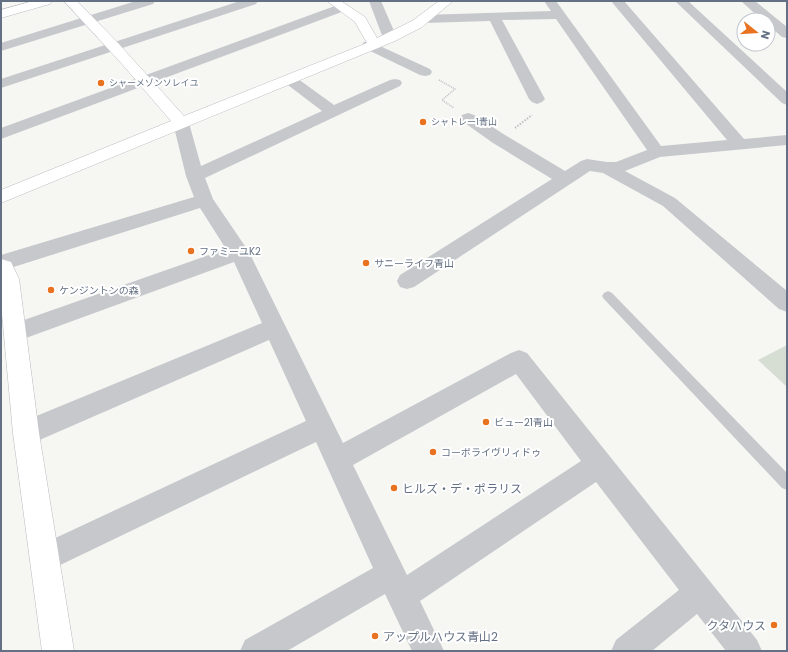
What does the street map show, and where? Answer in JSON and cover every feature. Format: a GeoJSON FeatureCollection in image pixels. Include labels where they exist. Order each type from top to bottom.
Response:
{"type":"FeatureCollection","features":[{"type":"Feature","properties":{"kind":"street"},"geometry":{"type":"LineString","coordinates":[[1,14],[46,1]]}},
{"type":"Feature","properties":{"kind":"street"},"geometry":{"type":"LineString","coordinates":[[70,1],[89,19],[113,47],[146,81],[181,123],[195,176],[204,200],[239,252],[428,651]]}},
{"type":"Feature","properties":{"kind":"street"},"geometry":{"type":"LineString","coordinates":[[1,47],[149,1]]}},
{"type":"Feature","properties":{"kind":"street"},"geometry":{"type":"LineString","coordinates":[[1,84],[252,1]]}},
{"type":"Feature","properties":{"kind":"street"},"geometry":{"type":"LineString","coordinates":[[375,1],[390,38]]}},
{"type":"Feature","properties":{"kind":"street"},"geometry":{"type":"LineString","coordinates":[[1,197],[371,44],[390,38],[405,31],[447,1]]}},
{"type":"Feature","properties":{"kind":"street"},"geometry":{"type":"LineString","coordinates":[[550,1],[657,152]]}},
{"type":"Feature","properties":{"kind":"street"},"geometry":{"type":"LineString","coordinates":[[617,1],[739,144]]}},
{"type":"Feature","properties":{"kind":"street"},"geometry":{"type":"LineString","coordinates":[[682,1],[787,100]]}},
{"type":"Feature","properties":{"kind":"street"},"geometry":{"type":"LineString","coordinates":[[747,1],[787,34]]}},
{"type":"Feature","properties":{"kind":"street"},"geometry":{"type":"LineString","coordinates":[[1,134],[146,81],[338,4],[360,20],[371,44],[425,72]]}},
{"type":"Feature","properties":{"kind":"street"},"geometry":{"type":"LineString","coordinates":[[423,19],[560,15]]}},
{"type":"Feature","properties":{"kind":"street"},"geometry":{"type":"LineString","coordinates":[[494,17],[537,99]]}},
{"type":"Feature","properties":{"kind":"street"},"geometry":{"type":"LineString","coordinates":[[289,79],[333,112]]}},
{"type":"Feature","properties":{"kind":"street"},"geometry":{"type":"LineString","coordinates":[[195,176],[395,82]]}},
{"type":"Feature","properties":{"kind":"street"},"geometry":{"type":"LineString","coordinates":[[468,118],[499,139],[565,179]]}},
{"type":"Feature","properties":{"kind":"street"},"geometry":{"type":"LineString","coordinates":[[407,281],[587,165],[607,168],[618,167],[657,152],[787,140]]}},
{"type":"Feature","properties":{"kind":"street"},"geometry":{"type":"LineString","coordinates":[[607,168],[669,202],[787,303]]}},
{"type":"Feature","properties":{"kind":"street"},"geometry":{"type":"LineString","coordinates":[[1,263],[204,200]]}},
{"type":"Feature","properties":{"kind":"street"},"geometry":{"type":"LineString","coordinates":[[15,333],[239,252]]}},
{"type":"Feature","properties":{"kind":"street"},"geometry":{"type":"LineString","coordinates":[[1,267],[4,268],[9,279],[26,433],[58,651]]}},
{"type":"Feature","properties":{"kind":"street"},"geometry":{"type":"LineString","coordinates":[[26,433],[274,328]]}},
{"type":"Feature","properties":{"kind":"street"},"geometry":{"type":"LineString","coordinates":[[337,460],[519,360],[699,593],[746,651]]}},
{"type":"Feature","properties":{"kind":"street"},"geometry":{"type":"LineString","coordinates":[[44,558],[321,427]]}},
{"type":"Feature","properties":{"kind":"street"},"geometry":{"type":"LineString","coordinates":[[256,651],[396,585],[599,464]]}},
{"type":"Feature","properties":{"kind":"street"},"geometry":{"type":"LineString","coordinates":[[627,651],[699,593]]}},
{"type":"Feature","properties":{"kind":"lane"},"geometry":{"type":"LineString","coordinates":[[608,296],[787,483]]}},
{"type":"Feature","properties":{"kind":"path"},"geometry":{"type":"LineString","coordinates":[[425,72],[455,89],[442,100],[450,105]]}},
{"type":"Feature","properties":{"kind":"path"},"geometry":{"type":"LineString","coordinates":[[499,139],[540,109],[537,99]]}},
{"type":"Feature","properties":{"kind":"shaded area"},"geometry":{"type":"Polygon","coordinates":[[[787,345],[787,387],[758,360],[787,345]]]}},
{"type":"Feature","properties":{"kind":"place","name":"シャーメゾンソレイユ"},"geometry":{"type":"Point","coordinates":[101,83]}},
{"type":"Feature","properties":{"kind":"place","name":"シャトレー1青山"},"geometry":{"type":"Point","coordinates":[423,122]}},
{"type":"Feature","properties":{"kind":"place","name":"ファミーユK2"},"geometry":{"type":"Point","coordinates":[191,251]}},
{"type":"Feature","properties":{"kind":"place","name":"サニーライフ青山"},"geometry":{"type":"Point","coordinates":[366,263]}},
{"type":"Feature","properties":{"kind":"place","name":"ケンジントンの森"},"geometry":{"type":"Point","coordinates":[51,290]}},
{"type":"Feature","properties":{"kind":"place","name":"ビュー21青山"},"geometry":{"type":"Point","coordinates":[486,422]}},
{"type":"Feature","properties":{"kind":"place","name":"コーポライヴリィドゥ"},"geometry":{"type":"Point","coordinates":[433,452]}},
{"type":"Feature","properties":{"kind":"place","name":"ヒルズ・デ・ポラリス"},"geometry":{"type":"Point","coordinates":[394,488]}},
{"type":"Feature","properties":{"kind":"place","name":"クタハウス"},"geometry":{"type":"Point","coordinates":[774,625]}},
{"type":"Feature","properties":{"kind":"place","name":"アップルハウス青山2"},"geometry":{"type":"Point","coordinates":[375,636]}}]}
